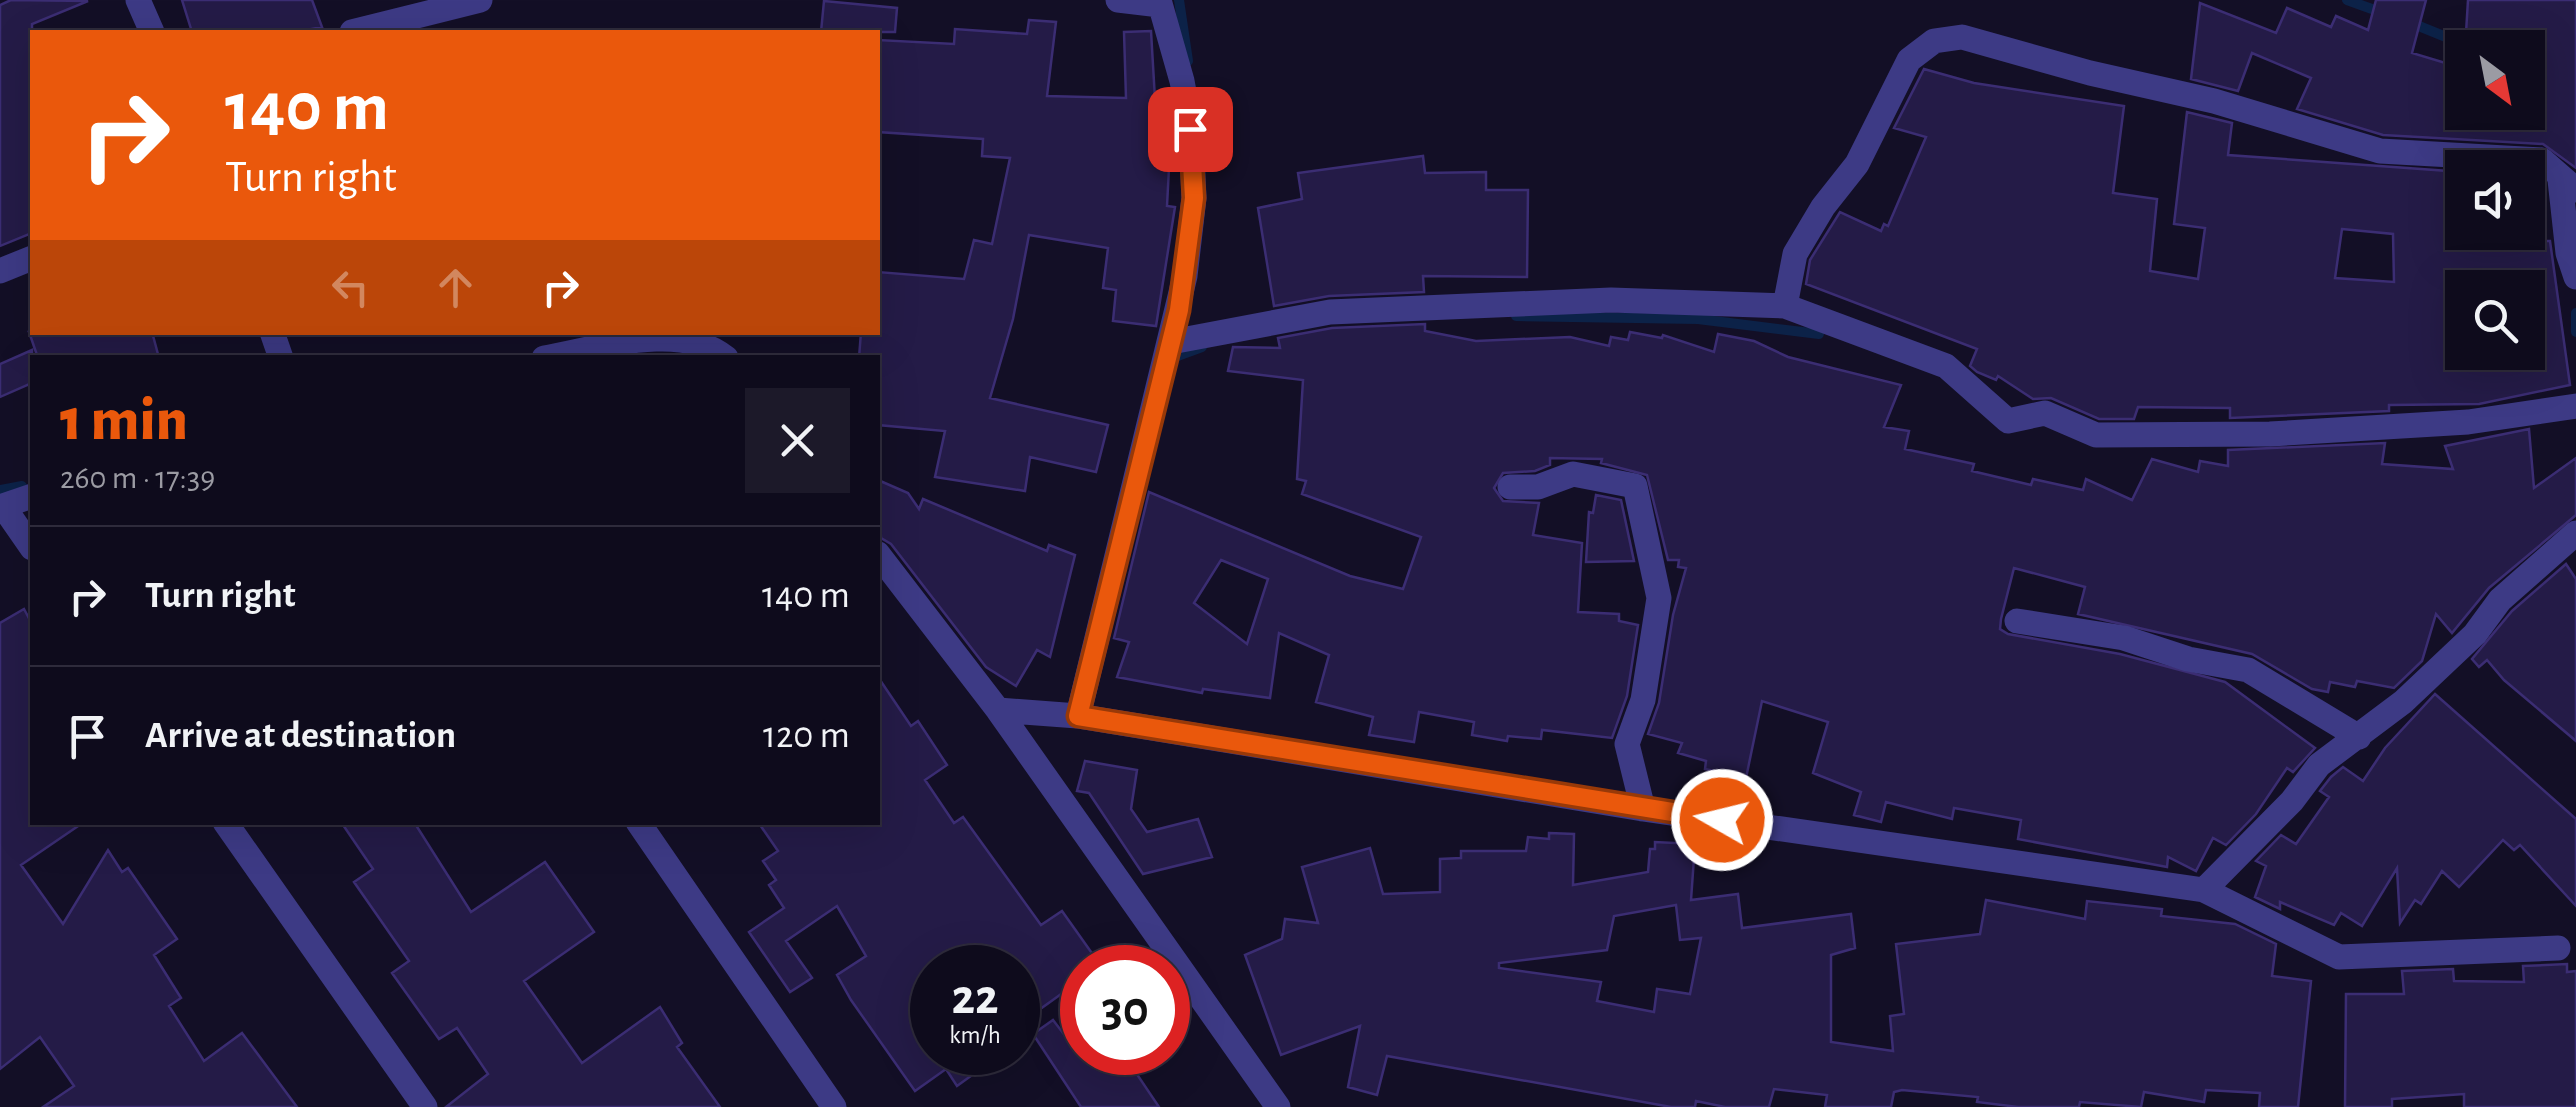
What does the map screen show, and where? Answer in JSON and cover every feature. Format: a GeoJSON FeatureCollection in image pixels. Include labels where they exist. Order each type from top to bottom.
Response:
{"type":"FeatureCollection","features":[{"type":"Feature","properties":{"kind":"street"},"geometry":{"type":"LineString","coordinates":[[138,0],[151,30]]}},
{"type":"Feature","properties":{"kind":"street"},"geometry":{"type":"LineString","coordinates":[[360,30],[480,0]]}},
{"type":"Feature","properties":{"kind":"street"},"geometry":{"type":"LineString","coordinates":[[1078,716],[1172,342],[1185,276],[1194,166],[1182,81],[1159,3],[1118,0]]}},
{"type":"Feature","properties":{"kind":"street"},"geometry":{"type":"LineString","coordinates":[[1785,306],[1795,254],[1823,207],[1857,164],[1910,60],[1934,42],[1962,37],[1998,44],[2090,73],[2214,100],[2380,151],[2542,160],[2568,185],[2568,253],[2576,277]]}},
{"type":"Feature","properties":{"kind":"street"},"geometry":{"type":"LineString","coordinates":[[0,271],[30,259]]}},
{"type":"Feature","properties":{"kind":"street"},"geometry":{"type":"LineString","coordinates":[[1172,342],[1330,312],[1611,300],[1785,306],[1946,366],[2008,420],[2045,413],[2074,422],[2096,436],[2412,426],[2576,406]]}},
{"type":"Feature","properties":{"kind":"street"},"geometry":{"type":"LineString","coordinates":[[562,355],[649,340],[693,341],[720,355]]}},
{"type":"Feature","properties":{"kind":"street"},"geometry":{"type":"LineString","coordinates":[[1510,487],[1538,487],[1573,474],[1635,486],[1659,598],[1643,700],[1626,744],[1642,809]]}},
{"type":"Feature","properties":{"kind":"street"},"geometry":{"type":"LineString","coordinates":[[30,497],[2,507],[30,545]]}},
{"type":"Feature","properties":{"kind":"street"},"geometry":{"type":"LineString","coordinates":[[2204,890],[2292,801],[2319,765],[2359,737],[2439,669],[2475,634],[2500,600],[2576,532]]}},
{"type":"Feature","properties":{"kind":"street"},"geometry":{"type":"LineString","coordinates":[[880,557],[998,710],[1278,1107]]}},
{"type":"Feature","properties":{"kind":"street"},"geometry":{"type":"LineString","coordinates":[[2017,621],[2124,638],[2188,659],[2248,670],[2359,737]]}},
{"type":"Feature","properties":{"kind":"street"},"geometry":{"type":"LineString","coordinates":[[998,710],[1078,716],[1642,809],[2204,890],[2340,958],[2558,948]]}},
{"type":"Feature","properties":{"kind":"street"},"geometry":{"type":"LineString","coordinates":[[227,825],[424,1107]]}},
{"type":"Feature","properties":{"kind":"street"},"geometry":{"type":"LineString","coordinates":[[640,825],[834,1107]]}},
{"type":"Feature","properties":{"kind":"building"},"geometry":{"type":"Polygon","coordinates":[[[11,0],[88,1],[32,24],[30,234],[0,246],[0,5],[11,0]]]}},
{"type":"Feature","properties":{"kind":"building"},"geometry":{"type":"Polygon","coordinates":[[[182,0],[312,0],[322,27],[306,30],[191,30],[182,0]]]}},
{"type":"Feature","properties":{"kind":"building"},"geometry":{"type":"Polygon","coordinates":[[[2376,0],[2426,0],[2412,53],[2445,63],[2445,130],[2545,130],[2545,30],[2466,30],[2468,0],[2576,0],[2576,168],[2543,144],[2383,135],[2297,109],[2311,78],[2252,53],[2238,91],[2191,79],[2200,3],[2276,33],[2287,8],[2331,27],[2336,16],[2368,30],[2376,0]]]}},
{"type":"Feature","properties":{"kind":"building"},"geometry":{"type":"Polygon","coordinates":[[[824,1],[897,8],[895,32],[821,30],[824,1]]]}},
{"type":"Feature","properties":{"kind":"building"},"geometry":{"type":"Polygon","coordinates":[[[1029,20],[1056,22],[1047,96],[1126,98],[1124,32],[1151,31],[1155,99],[1163,99],[1161,168],[1169,168],[1167,206],[1175,207],[1156,326],[1113,321],[1116,290],[1103,288],[1108,248],[1029,235],[1013,319],[990,398],[1108,425],[1096,472],[1030,457],[1025,491],[935,477],[945,431],[880,425],[880,355],[859,355],[861,335],[880,335],[880,272],[964,279],[974,240],[992,244],[1010,158],[982,156],[983,139],[880,132],[880,40],[954,44],[955,29],[1027,34],[1029,20]]]}},
{"type":"Feature","properties":{"kind":"building"},"geometry":{"type":"Polygon","coordinates":[[[1924,69],[1974,83],[2124,106],[2113,193],[2157,199],[2150,271],[2198,279],[2205,228],[2174,224],[2187,112],[2232,123],[2228,155],[2445,171],[2445,250],[2545,250],[2545,241],[2550,241],[2570,385],[2479,404],[2389,405],[2389,411],[2230,418],[2230,408],[2138,407],[2134,419],[2099,419],[2051,398],[2033,399],[1998,376],[1996,380],[1970,366],[1977,349],[1806,284],[1810,260],[1840,212],[1881,231],[1884,224],[1888,226],[1926,137],[1894,128],[1924,69]],[[2342,229],[2335,278],[2394,282],[2393,234],[2342,229]]]}},
{"type":"Feature","properties":{"kind":"building"},"geometry":{"type":"Polygon","coordinates":[[[1423,156],[1425,173],[1486,172],[1486,190],[1528,190],[1527,277],[1423,276],[1424,292],[1329,296],[1274,306],[1258,208],[1302,199],[1298,173],[1423,156]]]}},
{"type":"Feature","properties":{"kind":"building"},"geometry":{"type":"Polygon","coordinates":[[[1425,324],[1425,331],[1476,341],[1570,337],[1609,346],[1611,337],[1628,340],[1630,332],[1662,338],[1663,335],[1714,352],[1718,334],[1754,341],[1788,357],[1901,385],[1884,427],[1909,431],[1905,449],[1974,464],[1972,471],[2031,485],[2033,479],[2083,490],[2086,479],[2132,500],[2152,459],[2198,472],[2200,461],[2228,466],[2228,450],[2385,443],[2382,464],[2453,469],[2445,446],[2529,429],[2534,488],[2576,458],[2576,515],[2489,588],[2452,633],[2436,614],[2422,661],[2394,688],[2357,681],[2355,687],[2330,682],[2328,692],[2312,689],[2252,654],[2078,614],[2085,587],[2014,568],[2000,629],[2008,634],[2120,654],[2225,682],[2315,748],[2293,772],[2287,768],[2256,814],[2226,845],[2213,838],[2196,871],[2168,857],[2167,867],[2018,839],[2021,820],[1954,808],[1952,819],[1886,802],[1881,822],[1854,815],[1861,792],[1813,773],[1828,722],[1762,701],[1746,778],[1705,769],[1706,761],[1678,753],[1682,743],[1648,734],[1659,703],[1673,615],[1686,568],[1678,567],[1679,560],[1668,560],[1647,475],[1601,463],[1602,459],[1550,458],[1550,465],[1535,471],[1503,473],[1494,488],[1503,501],[1539,503],[1533,535],[1582,543],[1578,612],[1619,614],[1619,621],[1638,625],[1627,696],[1612,738],[1542,730],[1541,739],[1508,736],[1507,741],[1472,735],[1474,722],[1419,712],[1414,742],[1369,735],[1373,717],[1316,702],[1329,655],[1279,633],[1270,698],[1203,689],[1202,693],[1117,677],[1129,642],[1114,638],[1149,492],[1350,576],[1403,589],[1421,537],[1302,494],[1306,481],[1297,479],[1303,380],[1228,371],[1233,347],[1280,348],[1278,338],[1332,328],[1425,324]],[[1221,560],[1194,603],[1247,644],[1268,579],[1221,560]]]}},
{"type":"Feature","properties":{"kind":"building"},"geometry":{"type":"Polygon","coordinates":[[[30,335],[153,335],[158,355],[37,355],[30,335]]]}},
{"type":"Feature","properties":{"kind":"building"},"geometry":{"type":"Polygon","coordinates":[[[32,350],[30,384],[0,397],[0,364],[32,350]]]}},
{"type":"Feature","properties":{"kind":"building"},"geometry":{"type":"Polygon","coordinates":[[[880,481],[908,493],[919,509],[923,499],[1047,551],[1049,545],[1075,555],[1050,657],[1037,650],[1016,686],[986,667],[891,544],[881,538],[880,481]]]}},
{"type":"Feature","properties":{"kind":"building"},"geometry":{"type":"Polygon","coordinates":[[[1596,495],[1621,500],[1634,561],[1586,562],[1589,512],[1593,513],[1596,495]]]}},
{"type":"Feature","properties":{"kind":"building"},"geometry":{"type":"Polygon","coordinates":[[[2566,564],[2576,579],[2576,741],[2504,680],[2487,660],[2479,667],[2472,659],[2512,611],[2566,564]]]}},
{"type":"Feature","properties":{"kind":"building"},"geometry":{"type":"Polygon","coordinates":[[[24,609],[30,620],[30,825],[80,825],[21,865],[63,924],[108,850],[122,872],[128,868],[177,939],[154,955],[181,998],[169,1006],[204,1061],[242,1033],[297,1107],[43,1107],[74,1086],[40,1037],[0,1069],[0,623],[24,609]]]}},
{"type":"Feature","properties":{"kind":"building"},"geometry":{"type":"Polygon","coordinates":[[[880,680],[911,726],[918,721],[947,765],[925,780],[954,823],[963,817],[1041,925],[1062,911],[1086,945],[1060,945],[1060,995],[1040,1009],[1040,945],[910,945],[910,1075],[938,1075],[915,1091],[837,975],[866,956],[837,906],[786,941],[812,978],[790,992],[749,932],[784,908],[769,885],[776,880],[763,861],[778,851],[760,825],[880,825],[880,680]]]}},
{"type":"Feature","properties":{"kind":"building"},"geometry":{"type":"Polygon","coordinates":[[[2435,694],[2576,819],[2576,906],[2520,845],[2514,850],[2503,840],[2459,887],[2442,871],[2421,904],[2415,900],[2400,923],[2397,868],[2362,926],[2341,913],[2334,925],[2280,902],[2280,909],[2255,897],[2266,866],[2256,861],[2281,835],[2296,844],[2329,797],[2320,791],[2331,777],[2343,767],[2363,781],[2385,748],[2435,694]]]}},
{"type":"Feature","properties":{"kind":"building"},"geometry":{"type":"Polygon","coordinates":[[[1085,761],[1137,770],[1131,809],[1147,832],[1198,819],[1212,857],[1143,874],[1089,793],[1077,791],[1085,761]]]}},
{"type":"Feature","properties":{"kind":"building"},"geometry":{"type":"Polygon","coordinates":[[[343,825],[416,825],[471,912],[545,862],[594,932],[524,981],[582,1063],[660,1007],[682,1043],[677,1047],[720,1107],[446,1107],[488,1074],[457,1028],[439,1039],[392,973],[409,961],[354,882],[373,869],[343,825]]]}},
{"type":"Feature","properties":{"kind":"building"},"geometry":{"type":"Polygon","coordinates":[[[1549,833],[1574,834],[1573,885],[1648,872],[1650,849],[1655,849],[1655,842],[1695,844],[1691,900],[1738,894],[1742,928],[1851,914],[1855,948],[1831,955],[1831,1042],[1893,1051],[1890,1016],[1904,1014],[1896,944],[1980,934],[1986,900],[2085,919],[2087,901],[2162,909],[2161,916],[2235,924],[2276,944],[2272,976],[2311,981],[2298,1107],[2259,1107],[2260,1093],[2206,1090],[2204,1102],[2144,1092],[2141,1107],[2080,1102],[2079,1107],[2018,1107],[1977,1102],[1978,1097],[1902,1090],[1894,1092],[1891,1107],[1825,1107],[1827,1095],[1774,1089],[1769,1107],[1725,1107],[1696,1101],[1695,1107],[1671,1107],[1387,1056],[1377,1095],[1348,1087],[1360,1026],[1281,1055],[1245,955],[1282,939],[1285,919],[1318,923],[1302,867],[1370,848],[1383,894],[1440,892],[1440,859],[1461,858],[1461,851],[1526,851],[1528,837],[1549,839],[1549,833]],[[1676,905],[1614,916],[1607,950],[1499,963],[1499,968],[1601,982],[1597,1001],[1654,1012],[1657,989],[1690,994],[1701,938],[1680,940],[1676,905]]]}},
{"type":"Feature","properties":{"kind":"building"},"geometry":{"type":"Polygon","coordinates":[[[2567,964],[2567,972],[2576,971],[2576,1107],[2464,1107],[2464,1094],[2392,1099],[2392,1107],[2345,1107],[2346,994],[2404,994],[2402,971],[2453,969],[2454,981],[2524,982],[2523,966],[2567,964]]]}},
{"type":"Feature","properties":{"kind":"building"},"geometry":{"type":"Polygon","coordinates":[[[1053,1020],[1060,1029],[1060,1075],[1137,1075],[1159,1107],[1081,1107],[1040,1045],[1040,1029],[1053,1020]]]}},
{"type":"Feature","properties":{"kind":"building"},"geometry":{"type":"Polygon","coordinates":[[[950,1075],[972,1075],[957,1086],[950,1075]]]}},
{"type":"Feature","properties":{"kind":"waterway"},"geometry":{"type":"LineString","coordinates":[[1179,0],[1188,61]]}},
{"type":"Feature","properties":{"kind":"waterway"},"geometry":{"type":"LineString","coordinates":[[2347,0],[2383,13]]}},
{"type":"Feature","properties":{"kind":"waterway"},"geometry":{"type":"LineString","coordinates":[[2409,22],[2445,37]]}},
{"type":"Feature","properties":{"kind":"waterway"},"geometry":{"type":"LineString","coordinates":[[2576,313],[2576,332]]}},
{"type":"Feature","properties":{"kind":"waterway"},"geometry":{"type":"LineString","coordinates":[[1516,316],[1698,319],[1819,334]]}},
{"type":"Feature","properties":{"kind":"waterway"},"geometry":{"type":"LineString","coordinates":[[1172,358],[1202,347]]}},
{"type":"Feature","properties":{"kind":"waterway"},"geometry":{"type":"LineString","coordinates":[[0,490],[22,486]]}},
{"type":"Feature","properties":{"kind":"route"},"geometry":{"type":"LineString","coordinates":[[1190,129],[1194,198],[1179,310],[1078,716],[1722,820]]}}]}
